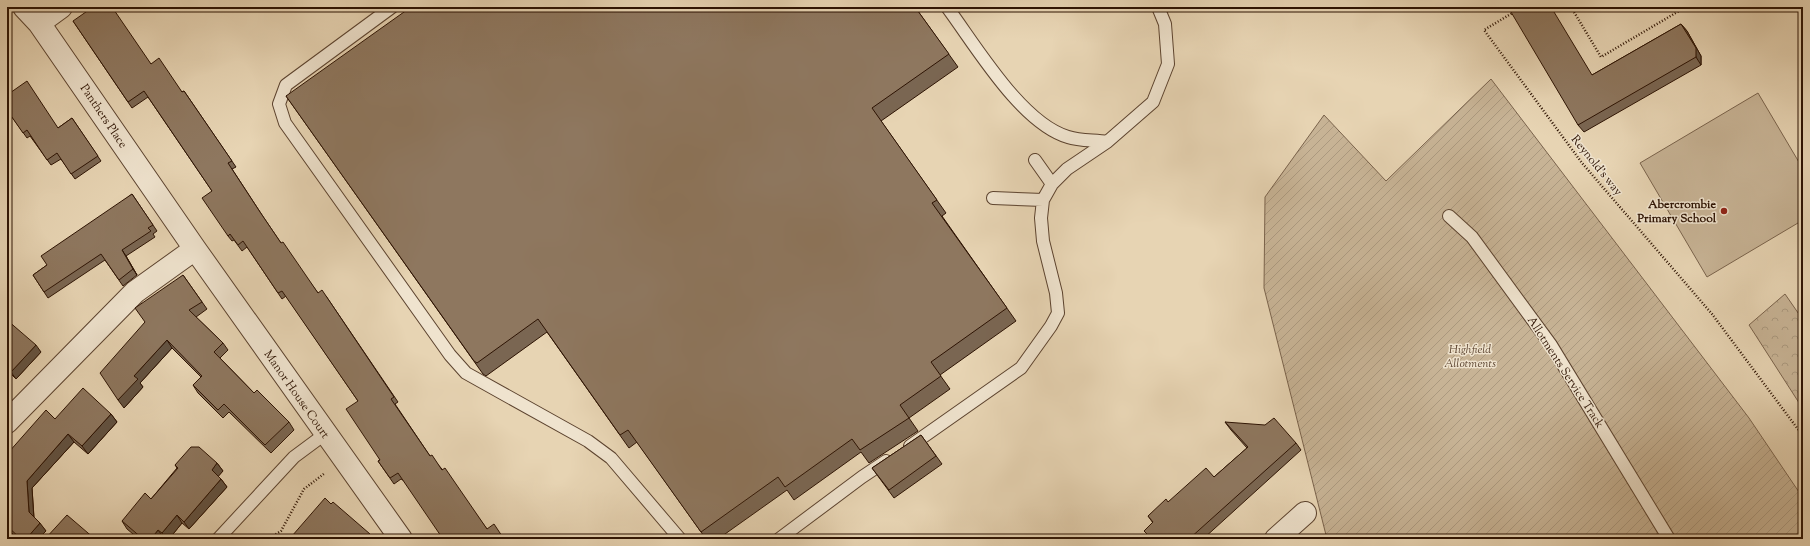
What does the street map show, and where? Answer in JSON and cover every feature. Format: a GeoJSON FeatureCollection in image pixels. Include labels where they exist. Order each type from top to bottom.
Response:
{"type":"FeatureCollection","features":[{"type":"Feature","properties":{"kind":"street","name":"Panthers Place"},"geometry":{"type":"LineString","coordinates":[[24,7],[39,23],[168,210]]}},
{"type":"Feature","properties":{"kind":"street"},"geometry":{"type":"LineString","coordinates":[[39,23],[61,7]]}},
{"type":"Feature","properties":{"kind":"street","name":"Manor House Court"},"geometry":{"type":"LineString","coordinates":[[168,210],[325,434],[401,539]]}},
{"type":"Feature","properties":{"kind":"street"},"geometry":{"type":"LineString","coordinates":[[7,422],[135,292],[195,249]]}},
{"type":"Feature","properties":{"kind":"street"},"geometry":{"type":"LineString","coordinates":[[1276,539],[1305,513]]}},
{"type":"Feature","properties":{"kind":"lane"},"geometry":{"type":"LineString","coordinates":[[392,7],[286,85],[279,104],[285,123],[450,355],[466,373],[588,442],[611,458],[680,539]]}},
{"type":"Feature","properties":{"kind":"lane"},"geometry":{"type":"LineString","coordinates":[[947,7],[1006,88],[1036,121],[1068,137],[1107,142]]}},
{"type":"Feature","properties":{"kind":"lane"},"geometry":{"type":"LineString","coordinates":[[779,539],[862,477],[1022,368],[1051,326],[1058,313],[1056,293],[1043,241],[1040,218],[1043,200],[1052,184],[1067,169],[1107,142],[1153,102],[1168,64],[1165,24],[1158,7]]}},
{"type":"Feature","properties":{"kind":"lane"},"geometry":{"type":"LineString","coordinates":[[1035,160],[1052,184]]}},
{"type":"Feature","properties":{"kind":"lane"},"geometry":{"type":"LineString","coordinates":[[992,198],[1043,200]]}},
{"type":"Feature","properties":{"kind":"lane","name":"Allotments Service Track"},"geometry":{"type":"LineString","coordinates":[[1449,216],[1472,237],[1551,345],[1669,539]]}},
{"type":"Feature","properties":{"kind":"lane"},"geometry":{"type":"LineString","coordinates":[[218,539],[294,457],[325,434]]}},
{"type":"Feature","properties":{"kind":"path"},"geometry":{"type":"LineString","coordinates":[[1571,7],[1601,57],[1679,11],[1677,7]]}},
{"type":"Feature","properties":{"kind":"path","name":"Reynold's way"},"geometry":{"type":"LineString","coordinates":[[1517,11],[1484,30],[1582,163],[1712,314],[1803,436]]}},
{"type":"Feature","properties":{"kind":"path"},"geometry":{"type":"LineString","coordinates":[[268,539],[281,531],[304,489],[343,459]]}},
{"type":"Feature","properties":{"kind":"green space","name":"Highfield Allotments"},"geometry":{"type":"Polygon","coordinates":[[[1491,79],[1749,418],[1803,498],[1803,539],[1327,539],[1264,288],[1265,197],[1324,115],[1386,181],[1491,79]]]}},
{"type":"Feature","properties":{"kind":"green space"},"geometry":{"type":"Polygon","coordinates":[[[1758,93],[1803,169],[1803,220],[1707,277],[1640,163],[1758,93]]]}},
{"type":"Feature","properties":{"kind":"green space"},"geometry":{"type":"Polygon","coordinates":[[[1785,294],[1803,320],[1803,409],[1749,325],[1785,294]]]}},
{"type":"Feature","properties":{"kind":"building"},"geometry":{"type":"Polygon","coordinates":[[[93,7],[112,7],[151,64],[159,58],[182,92],[184,91],[232,161],[228,163],[281,243],[283,242],[318,293],[322,290],[394,397],[391,399],[430,456],[432,455],[442,470],[445,468],[487,529],[494,524],[504,539],[443,539],[398,473],[390,478],[378,461],[380,460],[346,409],[358,401],[282,291],[278,293],[243,241],[238,245],[230,234],[228,236],[202,198],[212,191],[144,91],[128,102],[73,21],[93,7]]]}},
{"type":"Feature","properties":{"kind":"building"},"geometry":{"type":"Polygon","coordinates":[[[411,7],[775,7],[778,11],[784,7],[915,7],[949,54],[872,108],[937,200],[932,203],[1007,308],[931,362],[941,376],[900,405],[909,418],[860,450],[852,439],[785,487],[778,477],[701,532],[628,430],[620,435],[538,319],[477,363],[474,361],[286,96],[411,7]]]}},
{"type":"Feature","properties":{"kind":"building"},"geometry":{"type":"Polygon","coordinates":[[[1519,7],[1551,7],[1592,75],[1681,24],[1696,48],[1696,57],[1578,125],[1511,12],[1519,7]]]}},
{"type":"Feature","properties":{"kind":"building"},"geometry":{"type":"Polygon","coordinates":[[[27,81],[58,128],[72,118],[98,156],[71,174],[57,153],[47,160],[27,130],[23,133],[7,110],[7,95],[27,81]]]}},
{"type":"Feature","properties":{"kind":"building"},"geometry":{"type":"Polygon","coordinates":[[[132,194],[153,225],[148,228],[151,231],[122,250],[133,269],[119,280],[101,254],[44,292],[33,275],[47,265],[41,256],[132,194]]]}},
{"type":"Feature","properties":{"kind":"building"},"geometry":{"type":"Polygon","coordinates":[[[183,275],[202,302],[189,310],[223,343],[214,352],[254,393],[257,390],[289,422],[265,445],[224,404],[218,410],[193,385],[202,376],[167,340],[134,376],[138,379],[118,400],[100,373],[145,322],[135,308],[183,275]]]}},
{"type":"Feature","properties":{"kind":"building"},"geometry":{"type":"Polygon","coordinates":[[[7,320],[36,345],[11,372],[7,368],[7,320]]]}},
{"type":"Feature","properties":{"kind":"building"},"geometry":{"type":"Polygon","coordinates":[[[83,388],[111,414],[82,446],[68,434],[27,481],[29,512],[40,523],[26,539],[21,539],[7,526],[7,451],[8,453],[46,410],[55,419],[83,388]]]}},
{"type":"Feature","properties":{"kind":"building"},"geometry":{"type":"Polygon","coordinates":[[[1274,418],[1296,443],[1189,539],[1146,539],[1149,536],[1144,531],[1153,522],[1148,516],[1166,499],[1168,502],[1206,468],[1214,477],[1248,447],[1225,422],[1265,425],[1274,418]]]}},
{"type":"Feature","properties":{"kind":"building"},"geometry":{"type":"Polygon","coordinates":[[[921,435],[936,456],[889,490],[872,468],[921,435]]]}},
{"type":"Feature","properties":{"kind":"building"},"geometry":{"type":"Polygon","coordinates":[[[191,447],[199,447],[217,463],[212,470],[221,479],[184,522],[177,515],[162,533],[158,530],[151,539],[143,539],[122,521],[145,493],[151,499],[178,468],[175,465],[191,447]]]}},
{"type":"Feature","properties":{"kind":"building"},"geometry":{"type":"Polygon","coordinates":[[[325,498],[331,504],[333,502],[370,534],[365,539],[296,539],[292,536],[325,498]]]}},
{"type":"Feature","properties":{"kind":"building"},"geometry":{"type":"Polygon","coordinates":[[[67,515],[95,539],[45,539],[67,515]]]}},
{"type":"Feature","properties":{"kind":"place","name":"Abercrombie Primary School"},"geometry":{"type":"Point","coordinates":[1724,211]}}]}
